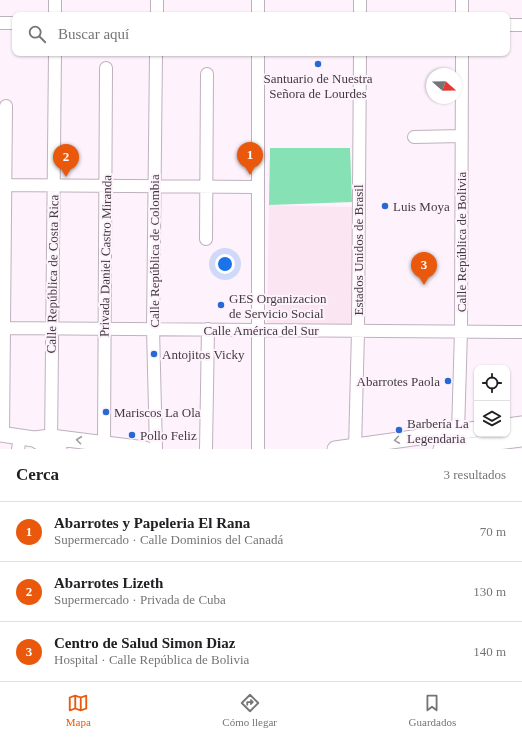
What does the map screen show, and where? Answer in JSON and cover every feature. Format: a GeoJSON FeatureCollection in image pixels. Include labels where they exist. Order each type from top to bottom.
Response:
{"type":"FeatureCollection","features":[{"type":"Feature","properties":{"kind":"main road"},"geometry":{"type":"LineString","coordinates":[[510,426],[522,424]]}},
{"type":"Feature","properties":{"kind":"main road"},"geometry":{"type":"LineString","coordinates":[[336,449],[355,448],[474,429]]}},
{"type":"Feature","properties":{"kind":"main road"},"geometry":{"type":"LineString","coordinates":[[2,435],[24,442],[53,444],[104,443],[145,449]]}},
{"type":"Feature","properties":{"kind":"main road"},"geometry":{"type":"LineString","coordinates":[[441,449],[522,439]]}},
{"type":"Feature","properties":{"kind":"street"},"geometry":{"type":"LineString","coordinates":[[55,0],[55,12]]}},
{"type":"Feature","properties":{"kind":"street"},"geometry":{"type":"LineString","coordinates":[[156,12],[157,0]]}},
{"type":"Feature","properties":{"kind":"street"},"geometry":{"type":"LineString","coordinates":[[258,0],[258,12]]}},
{"type":"Feature","properties":{"kind":"street"},"geometry":{"type":"LineString","coordinates":[[360,0],[360,12]]}},
{"type":"Feature","properties":{"kind":"street"},"geometry":{"type":"LineString","coordinates":[[462,0],[462,12]]}},
{"type":"Feature","properties":{"kind":"street"},"geometry":{"type":"LineString","coordinates":[[0,23],[12,23]]}},
{"type":"Feature","properties":{"kind":"street"},"geometry":{"type":"LineString","coordinates":[[510,25],[522,25]]}},
{"type":"Feature","properties":{"kind":"street","name":"Calle República de Costa Rica"},"geometry":{"type":"LineString","coordinates":[[53,444],[52,328],[55,56]]}},
{"type":"Feature","properties":{"kind":"street","name":"Calle República de Colombia"},"geometry":{"type":"LineString","coordinates":[[156,56],[154,329],[156,449]]}},
{"type":"Feature","properties":{"kind":"street"},"geometry":{"type":"LineString","coordinates":[[258,56],[258,449]]}},
{"type":"Feature","properties":{"kind":"street","name":"Estados Unidos de Brasil"},"geometry":{"type":"LineString","coordinates":[[355,448],[358,331],[360,56]]}},
{"type":"Feature","properties":{"kind":"street","name":"Calle República de Bolivia"},"geometry":{"type":"LineString","coordinates":[[458,432],[461,331],[462,56]]}},
{"type":"Feature","properties":{"kind":"street","name":"Privada Daniel Castro Miranda"},"geometry":{"type":"LineString","coordinates":[[104,443],[106,68]]}},
{"type":"Feature","properties":{"kind":"street"},"geometry":{"type":"LineString","coordinates":[[206,239],[207,74]]}},
{"type":"Feature","properties":{"kind":"street"},"geometry":{"type":"LineString","coordinates":[[2,435],[3,185],[6,106]]}},
{"type":"Feature","properties":{"kind":"street"},"geometry":{"type":"LineString","coordinates":[[414,137],[462,136]]}},
{"type":"Feature","properties":{"kind":"street"},"geometry":{"type":"LineString","coordinates":[[3,185],[258,187]]}},
{"type":"Feature","properties":{"kind":"street","name":"Calle América del Sur"},"geometry":{"type":"LineString","coordinates":[[2,328],[522,332]]}},
{"type":"Feature","properties":{"kind":"street"},"geometry":{"type":"LineString","coordinates":[[206,449],[208,329]]}},
{"type":"Feature","properties":{"kind":"shaded area"},"geometry":{"type":"Polygon","coordinates":[[[269,205],[352,207],[352,326],[267,323],[269,205]]]}},
{"type":"Feature","properties":{"kind":"green space"},"geometry":{"type":"Polygon","coordinates":[[[270,148],[350,148],[352,202],[269,205],[270,148]]]}},
{"type":"Feature","properties":{"kind":"place","name":"Santuario de Nuestra Señora de Lourdes"},"geometry":{"type":"Point","coordinates":[318,64]}},
{"type":"Feature","properties":{"kind":"place","name":"Abarrotes y Papeleria El Rana"},"geometry":{"type":"Point","coordinates":[250,175]}},
{"type":"Feature","properties":{"kind":"place","name":"Abarrotes Lizeth"},"geometry":{"type":"Point","coordinates":[66,177]}},
{"type":"Feature","properties":{"kind":"place","name":"Luis Moya"},"geometry":{"type":"Point","coordinates":[385,206]}},
{"type":"Feature","properties":{"kind":"place","name":"Centro de Salud Simon Diaz"},"geometry":{"type":"Point","coordinates":[424,285]}},
{"type":"Feature","properties":{"kind":"place","name":"GES Organizacion de Servicio Social"},"geometry":{"type":"Point","coordinates":[221,305]}},
{"type":"Feature","properties":{"kind":"place","name":"Antojitos Vicky"},"geometry":{"type":"Point","coordinates":[154,354]}},
{"type":"Feature","properties":{"kind":"place","name":"Abarrotes Paola"},"geometry":{"type":"Point","coordinates":[448,381]}},
{"type":"Feature","properties":{"kind":"place","name":"Mariscos La Ola"},"geometry":{"type":"Point","coordinates":[106,412]}},
{"type":"Feature","properties":{"kind":"place","name":"Barbería La Legendaria"},"geometry":{"type":"Point","coordinates":[399,430]}},
{"type":"Feature","properties":{"kind":"place","name":"Pollo Feliz"},"geometry":{"type":"Point","coordinates":[132,435]}}]}
